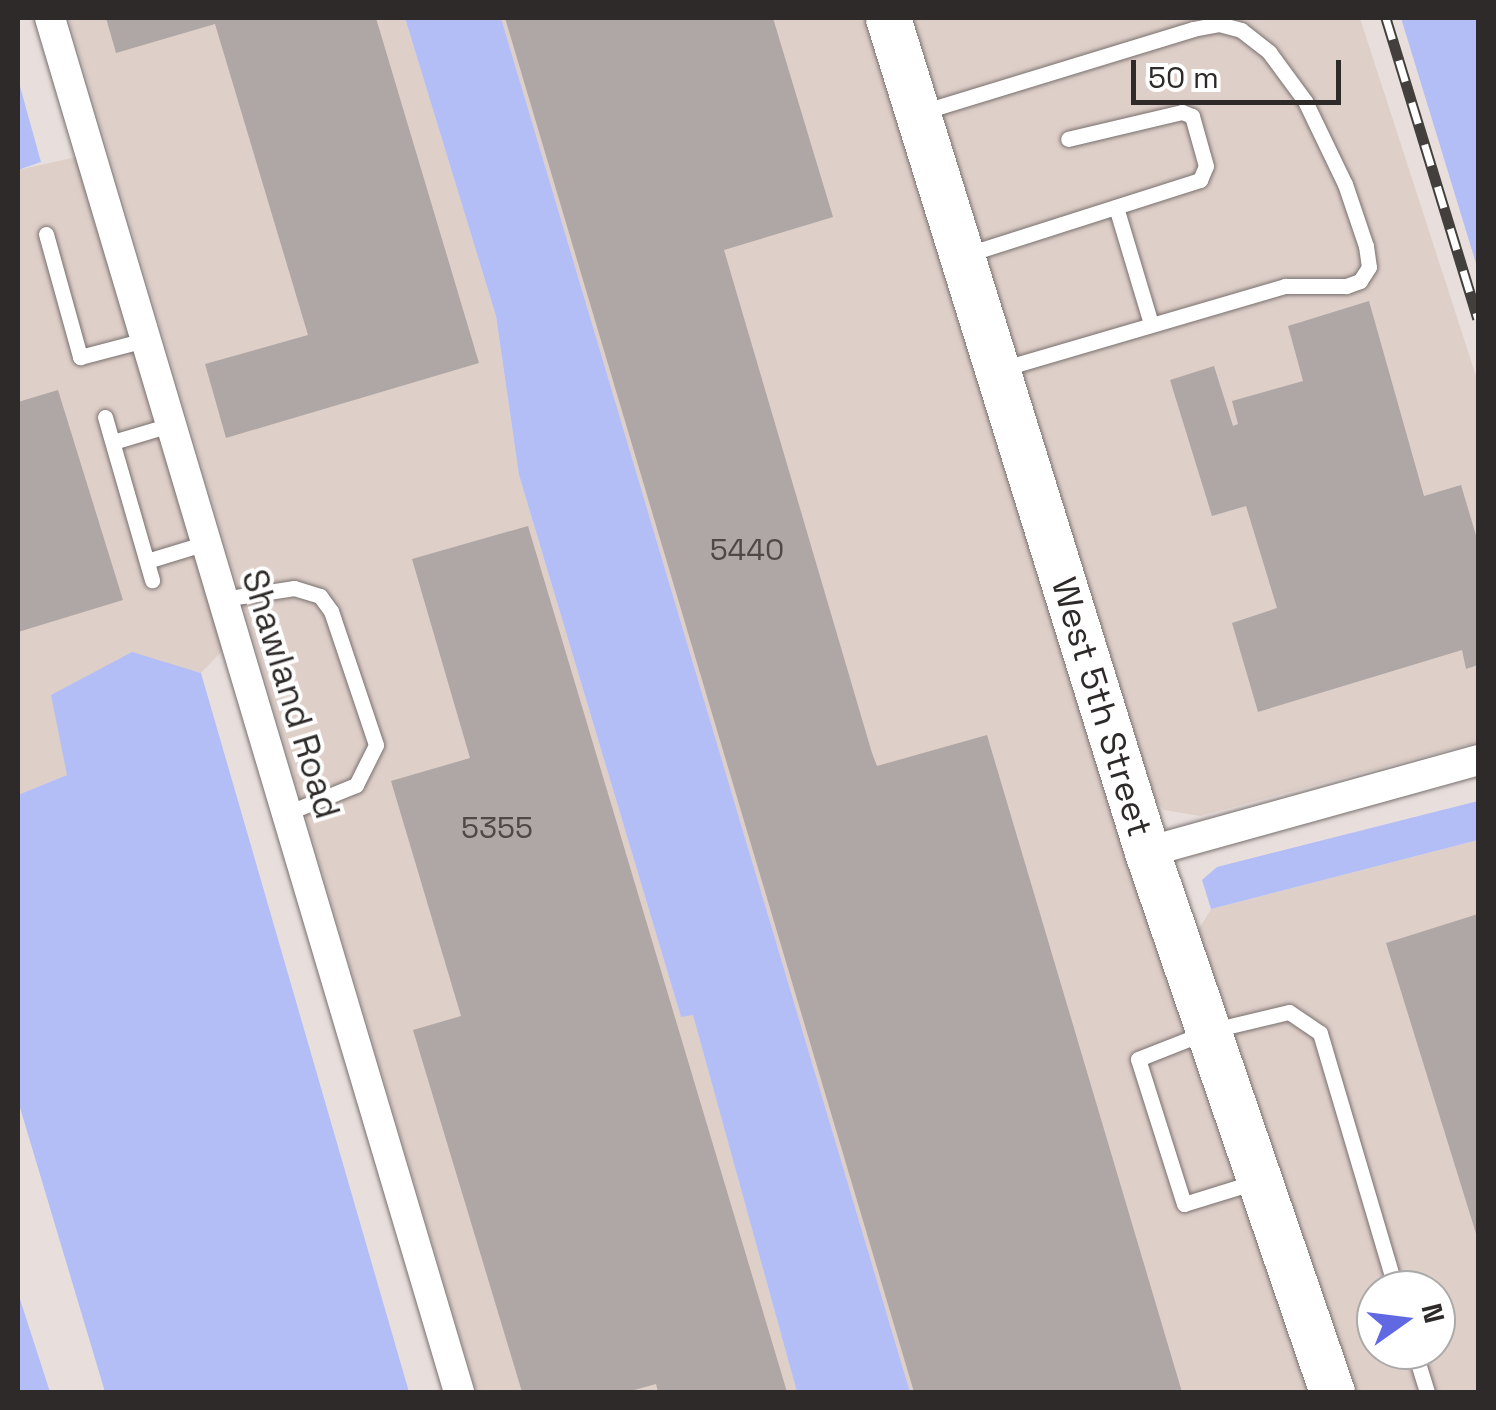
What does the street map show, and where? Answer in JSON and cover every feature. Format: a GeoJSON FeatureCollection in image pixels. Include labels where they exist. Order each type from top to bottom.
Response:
{"type":"FeatureCollection","features":[{"type":"Feature","properties":{"kind":"street","name":"Shawland Road"},"geometry":{"type":"LineString","coordinates":[[50,18],[459,1392]]}},
{"type":"Feature","properties":{"kind":"street","name":"West 5th Street"},"geometry":{"type":"LineString","coordinates":[[888,18],[1147,852],[1332,1392]]}},
{"type":"Feature","properties":{"kind":"street"},"geometry":{"type":"LineString","coordinates":[[1147,852],[1478,760]]}},
{"type":"Feature","properties":{"kind":"lane"},"geometry":{"type":"LineString","coordinates":[[916,114],[1219,24],[1241,30],[1269,52],[1305,102],[1345,184],[1369,267],[1360,280],[1346,286],[1285,286],[997,370]]}},
{"type":"Feature","properties":{"kind":"lane"},"geometry":{"type":"LineString","coordinates":[[961,257],[1200,180],[1206,166],[1192,116],[1173,111],[1068,139]]}},
{"type":"Feature","properties":{"kind":"lane"},"geometry":{"type":"LineString","coordinates":[[1116,207],[1151,324]]}},
{"type":"Feature","properties":{"kind":"lane"},"geometry":{"type":"LineString","coordinates":[[46,234],[80,357],[145,340]]}},
{"type":"Feature","properties":{"kind":"lane"},"geometry":{"type":"LineString","coordinates":[[105,417],[152,580]]}},
{"type":"Feature","properties":{"kind":"lane"},"geometry":{"type":"LineString","coordinates":[[112,442],[170,426]]}},
{"type":"Feature","properties":{"kind":"lane"},"geometry":{"type":"LineString","coordinates":[[147,561],[206,543]]}},
{"type":"Feature","properties":{"kind":"lane"},"geometry":{"type":"LineString","coordinates":[[223,598],[294,588],[320,596],[331,611],[376,744],[356,785],[286,813]]}},
{"type":"Feature","properties":{"kind":"lane"},"geometry":{"type":"LineString","coordinates":[[1259,1180],[1184,1204],[1138,1059],[1209,1031],[1289,1012],[1316,1026],[1390,1270]]}},
{"type":"Feature","properties":{"kind":"shaded area"},"geometry":{"type":"Polygon","coordinates":[[[69,18],[405,18],[496,316],[519,475],[681,1017],[693,1014],[797,1392],[477,1392],[69,18]]]}},
{"type":"Feature","properties":{"kind":"shaded area"},"geometry":{"type":"Polygon","coordinates":[[[405,18],[501,18],[910,1392],[797,1392],[693,1015],[681,1017],[519,475],[496,316],[405,18]]]}},
{"type":"Feature","properties":{"kind":"shaded area"},"geometry":{"type":"Polygon","coordinates":[[[501,18],[881,18],[1323,1392],[910,1392],[501,18]]]}},
{"type":"Feature","properties":{"kind":"shaded area"},"geometry":{"type":"Polygon","coordinates":[[[908,18],[1360,18],[1478,382],[1478,742],[1200,816],[1164,810],[1152,798],[908,18]]]}},
{"type":"Feature","properties":{"kind":"shaded area"},"geometry":{"type":"Polygon","coordinates":[[[1401,18],[1478,18],[1478,270],[1401,18]]]}},
{"type":"Feature","properties":{"kind":"shaded area"},"geometry":{"type":"Polygon","coordinates":[[[18,79],[41,162],[18,170],[18,79]]]}},
{"type":"Feature","properties":{"kind":"shaded area"},"geometry":{"type":"Polygon","coordinates":[[[76,157],[225,648],[201,673],[132,653],[67,775],[18,795],[18,170],[76,157]]]}},
{"type":"Feature","properties":{"kind":"shaded area"},"geometry":{"type":"Polygon","coordinates":[[[132,652],[201,673],[409,1392],[105,1392],[18,1101],[18,795],[67,775],[51,695],[132,652]]]}},
{"type":"Feature","properties":{"kind":"shaded area"},"geometry":{"type":"Polygon","coordinates":[[[1478,801],[1478,840],[1211,909],[1202,880],[1217,867],[1478,801]]]}},
{"type":"Feature","properties":{"kind":"shaded area"},"geometry":{"type":"Polygon","coordinates":[[[1478,840],[1478,1392],[1353,1392],[1196,934],[1211,909],[1478,840]]]}},
{"type":"Feature","properties":{"kind":"shaded area"},"geometry":{"type":"Polygon","coordinates":[[[18,1293],[50,1392],[18,1392],[18,1293]]]}},
{"type":"Feature","properties":{"kind":"building"},"geometry":{"type":"Polygon","coordinates":[[[106,18],[376,18],[479,363],[226,438],[205,364],[308,335],[215,24],[116,53],[106,18]]]}},
{"type":"Feature","properties":{"kind":"building"},"geometry":{"type":"Polygon","coordinates":[[[505,18],[773,18],[833,217],[724,250],[872,753],[877,766],[987,735],[1182,1392],[914,1392],[505,18]]]}},
{"type":"Feature","properties":{"kind":"building"},"geometry":{"type":"Polygon","coordinates":[[[1369,301],[1424,496],[1461,485],[1478,542],[1478,665],[1466,669],[1462,650],[1258,712],[1232,623],[1277,608],[1246,506],[1212,516],[1170,380],[1214,366],[1233,426],[1238,424],[1232,401],[1303,381],[1288,326],[1369,301]]]}},
{"type":"Feature","properties":{"kind":"building"},"geometry":{"type":"Polygon","coordinates":[[[58,390],[123,600],[18,632],[18,402],[58,390]]]}},
{"type":"Feature","properties":{"kind":"building"},"geometry":{"type":"Polygon","coordinates":[[[528,526],[787,1392],[658,1392],[656,1384],[627,1392],[522,1392],[413,1030],[461,1016],[391,781],[470,758],[412,559],[528,526]]]}},
{"type":"Feature","properties":{"kind":"building"},"geometry":{"type":"Polygon","coordinates":[[[1478,914],[1478,1240],[1386,943],[1478,914]]]}},
{"type":"Feature","properties":{"kind":"railway"},"geometry":{"type":"LineString","coordinates":[[1386,18],[1478,318]]}}]}
